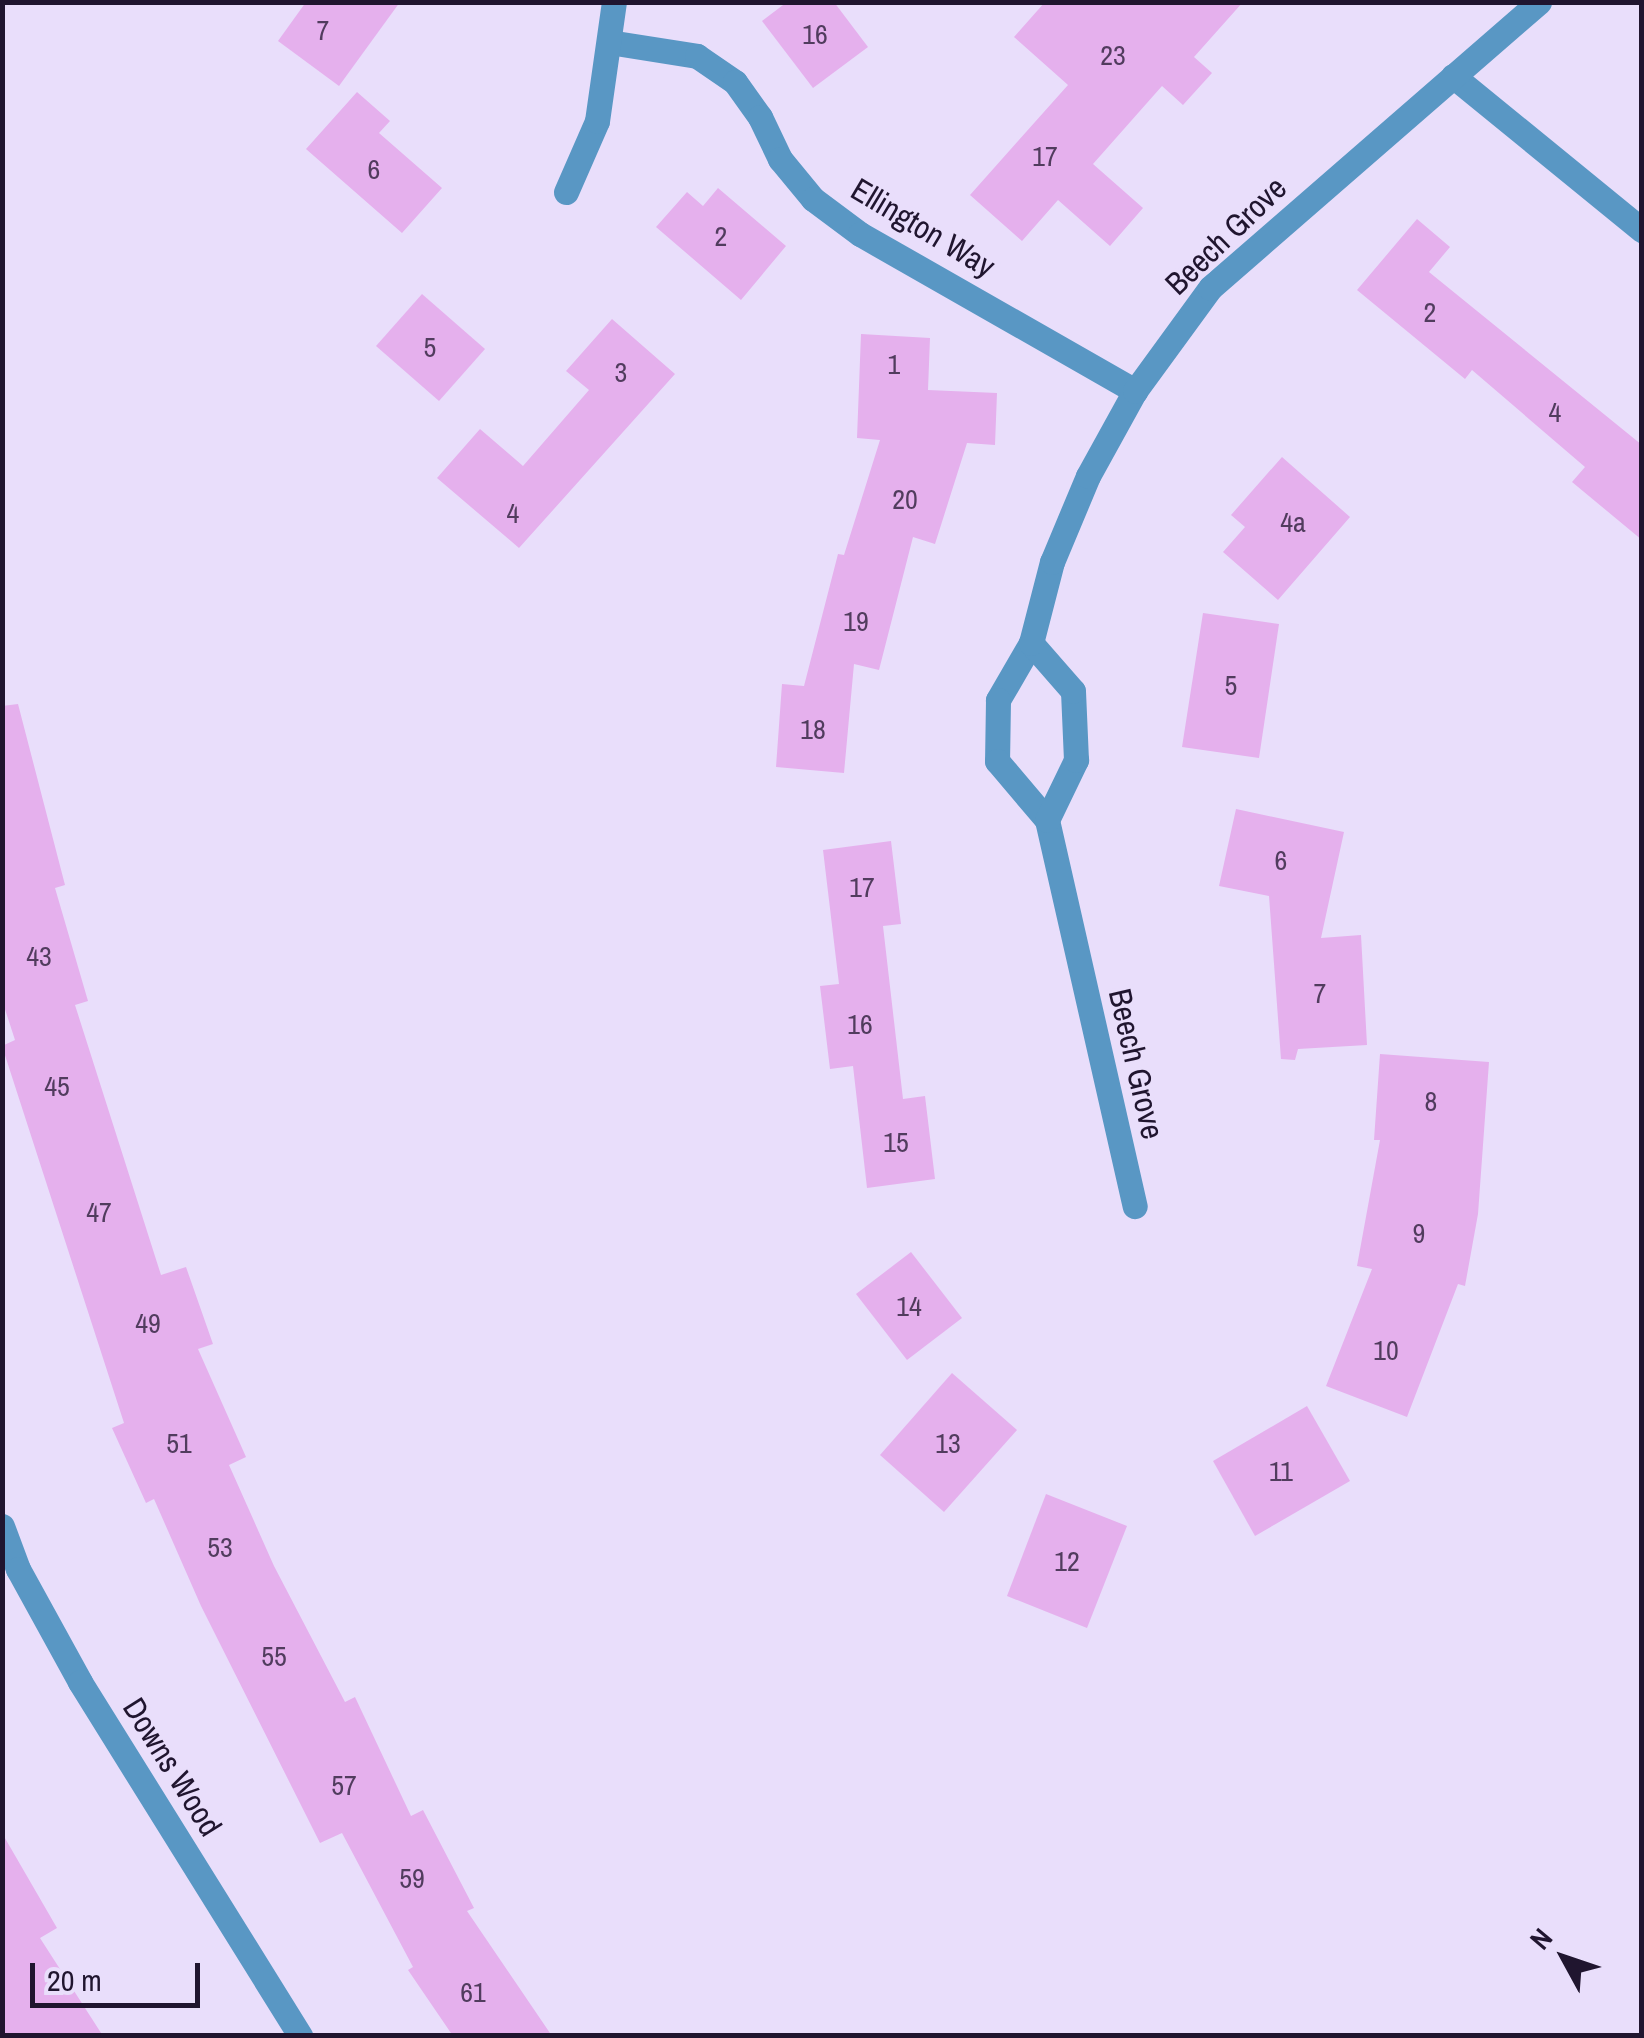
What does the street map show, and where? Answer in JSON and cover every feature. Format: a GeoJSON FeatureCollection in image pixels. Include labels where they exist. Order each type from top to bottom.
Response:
{"type":"FeatureCollection","features":[{"type":"Feature","properties":{"kind":"street"},"geometry":{"type":"LineString","coordinates":[[566,192],[597,121],[614,2]]}},
{"type":"Feature","properties":{"kind":"street","name":"Beech Grove"},"geometry":{"type":"LineString","coordinates":[[1135,1206],[1048,820],[996,761],[998,700],[1032,643],[1052,562],[1088,476],[1135,390],[1210,288],[1539,2]]}},
{"type":"Feature","properties":{"kind":"street","name":"Ellington Way"},"geometry":{"type":"LineString","coordinates":[[609,42],[697,56],[735,82],[760,117],[780,159],[813,199],[860,234],[1135,390]]}},
{"type":"Feature","properties":{"kind":"street"},"geometry":{"type":"LineString","coordinates":[[1453,76],[1642,230]]}},
{"type":"Feature","properties":{"kind":"street"},"geometry":{"type":"LineString","coordinates":[[1032,643],[1073,691],[1076,760],[1048,820]]}},
{"type":"Feature","properties":{"kind":"street","name":"Downs Wood"},"geometry":{"type":"LineString","coordinates":[[2,1526],[18,1569],[80,1682],[300,2036]]}},
{"type":"Feature","properties":{"kind":"building"},"geometry":{"type":"Polygon","coordinates":[[[306,2],[400,2],[339,86],[278,41],[306,2]]]}},
{"type":"Feature","properties":{"kind":"building"},"geometry":{"type":"Polygon","coordinates":[[[787,2],[834,2],[868,47],[813,88],[762,21],[787,2]]]}},
{"type":"Feature","properties":{"kind":"building"},"geometry":{"type":"Polygon","coordinates":[[[1045,2],[1243,2],[1194,57],[1212,73],[1183,105],[1162,86],[1093,164],[1143,208],[1110,246],[1058,200],[1022,241],[970,195],[1068,85],[1014,37],[1045,2]]]}},
{"type":"Feature","properties":{"kind":"building"},"geometry":{"type":"Polygon","coordinates":[[[357,92],[390,121],[379,133],[442,188],[402,233],[306,149],[357,92]]]}},
{"type":"Feature","properties":{"kind":"building"},"geometry":{"type":"Polygon","coordinates":[[[718,188],[786,246],[741,300],[656,227],[687,192],[703,206],[718,188]]]}},
{"type":"Feature","properties":{"kind":"building"},"geometry":{"type":"Polygon","coordinates":[[[1417,219],[1450,247],[1429,272],[1642,445],[1642,540],[1572,482],[1585,467],[1472,370],[1465,379],[1357,290],[1417,219]]]}},
{"type":"Feature","properties":{"kind":"building"},"geometry":{"type":"Polygon","coordinates":[[[422,294],[485,349],[439,401],[376,346],[422,294]]]}},
{"type":"Feature","properties":{"kind":"building"},"geometry":{"type":"Polygon","coordinates":[[[612,319],[675,374],[519,548],[437,478],[480,429],[523,466],[589,390],[566,371],[612,319]]]}},
{"type":"Feature","properties":{"kind":"building"},"geometry":{"type":"Polygon","coordinates":[[[861,334],[930,338],[928,390],[997,393],[995,445],[967,443],[935,544],[913,537],[879,670],[854,664],[844,773],[776,767],[782,684],[804,686],[838,554],[844,555],[880,440],[857,438],[861,334]]]}},
{"type":"Feature","properties":{"kind":"building"},"geometry":{"type":"Polygon","coordinates":[[[1282,457],[1350,517],[1278,600],[1223,552],[1245,527],[1231,515],[1282,457]]]}},
{"type":"Feature","properties":{"kind":"building"},"geometry":{"type":"Polygon","coordinates":[[[1203,613],[1279,624],[1259,758],[1182,747],[1203,613]]]}},
{"type":"Feature","properties":{"kind":"building"},"geometry":{"type":"Polygon","coordinates":[[[18,704],[65,885],[55,888],[88,1001],[75,1005],[161,1275],[186,1267],[213,1344],[198,1349],[246,1457],[229,1465],[274,1566],[345,1702],[355,1697],[411,1816],[423,1810],[474,1908],[467,1911],[552,2036],[453,2036],[408,1970],[413,1967],[342,1833],[320,1843],[201,1606],[154,1499],[146,1503],[112,1428],[124,1423],[2,1046],[15,1040],[2,1000],[2,706],[18,704]]]}},
{"type":"Feature","properties":{"kind":"building"},"geometry":{"type":"Polygon","coordinates":[[[1236,809],[1344,832],[1321,938],[1361,935],[1367,1045],[1298,1049],[1295,1060],[1281,1059],[1269,896],[1219,886],[1236,809]]]}},
{"type":"Feature","properties":{"kind":"building"},"geometry":{"type":"Polygon","coordinates":[[[891,841],[901,924],[883,926],[903,1099],[925,1096],[935,1179],[867,1188],[853,1066],[830,1069],[820,986],[839,984],[823,850],[891,841]]]}},
{"type":"Feature","properties":{"kind":"building"},"geometry":{"type":"Polygon","coordinates":[[[1380,1054],[1489,1062],[1478,1214],[1465,1286],[1458,1284],[1407,1417],[1326,1386],[1372,1269],[1357,1266],[1380,1140],[1374,1140],[1380,1054]]]}},
{"type":"Feature","properties":{"kind":"building"},"geometry":{"type":"Polygon","coordinates":[[[911,1252],[962,1318],[907,1360],[856,1294],[911,1252]]]}},
{"type":"Feature","properties":{"kind":"building"},"geometry":{"type":"Polygon","coordinates":[[[952,1373],[1017,1430],[944,1512],[880,1455],[952,1373]]]}},
{"type":"Feature","properties":{"kind":"building"},"geometry":{"type":"Polygon","coordinates":[[[1307,1406],[1350,1481],[1255,1536],[1213,1461],[1307,1406]]]}},
{"type":"Feature","properties":{"kind":"building"},"geometry":{"type":"Polygon","coordinates":[[[1046,1494],[1127,1526],[1087,1628],[1007,1596],[1046,1494]]]}},
{"type":"Feature","properties":{"kind":"building"},"geometry":{"type":"Polygon","coordinates":[[[2,1833],[57,1928],[40,1938],[103,2036],[2,2036],[2,1833]]]}}]}
